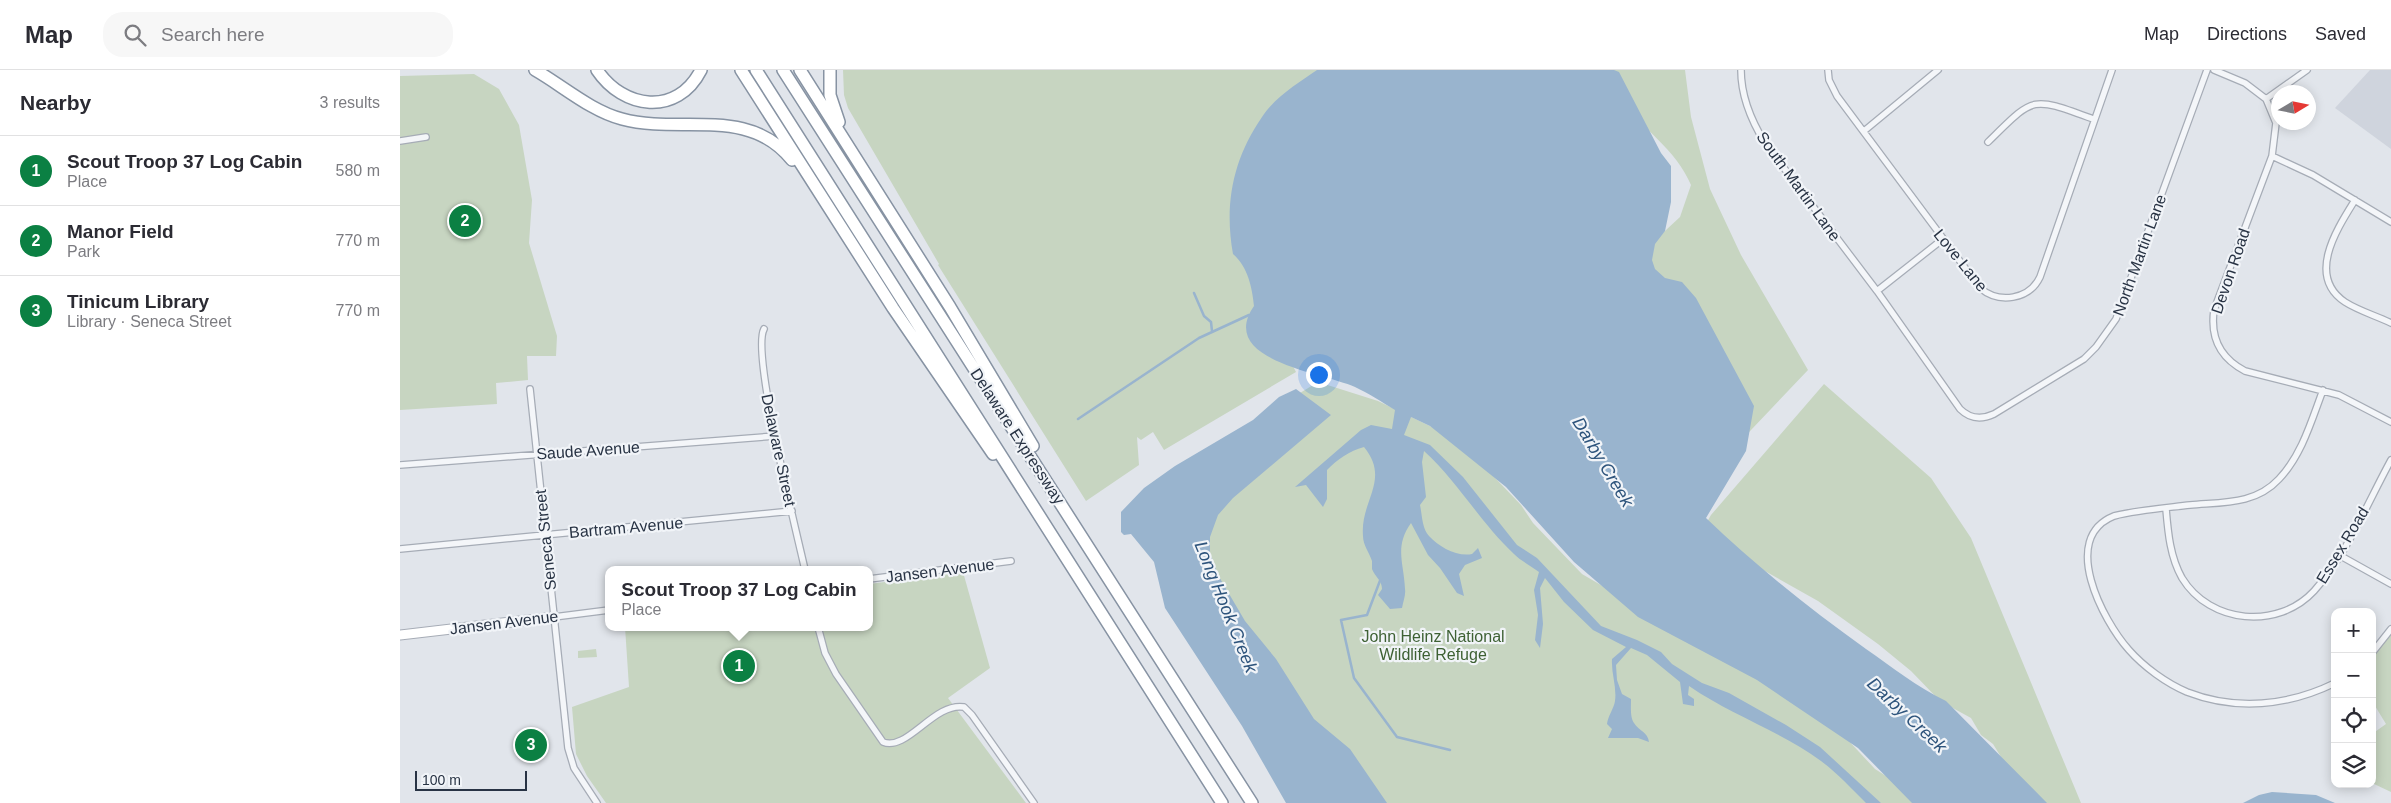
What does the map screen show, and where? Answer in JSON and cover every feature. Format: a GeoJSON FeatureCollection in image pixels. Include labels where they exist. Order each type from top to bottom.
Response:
{"type":"FeatureCollection","features":[{"type":"Feature","properties":{"kind":"highway"},"geometry":{"type":"LineString","coordinates":[[536,70],[596,107],[621,118],[642,122],[737,127],[762,134],[784,150],[818,192]]}},
{"type":"Feature","properties":{"kind":"highway"},"geometry":{"type":"LineString","coordinates":[[597,70],[618,93],[632,100],[648,103],[665,101],[679,95],[691,85],[700,70]]}},
{"type":"Feature","properties":{"kind":"highway"},"geometry":{"type":"LineString","coordinates":[[741,70],[818,192],[984,443],[1038,514]]}},
{"type":"Feature","properties":{"kind":"highway","name":"Delaware Expressway"},"geometry":{"type":"LineString","coordinates":[[756,70],[1222,803]]}},
{"type":"Feature","properties":{"kind":"highway","name":"Delaware Expressway"},"geometry":{"type":"LineString","coordinates":[[783,70],[1252,803]]}},
{"type":"Feature","properties":{"kind":"highway"},"geometry":{"type":"LineString","coordinates":[[800,70],[991,373],[1085,542]]}},
{"type":"Feature","properties":{"kind":"highway"},"geometry":{"type":"LineString","coordinates":[[830,70],[829,87],[834,111],[857,152],[865,172]]}},
{"type":"Feature","properties":{"kind":"street","name":"South Martin Lane"},"geometry":{"type":"LineString","coordinates":[[1741,70],[1744,93],[1758,132],[1877,292]]}},
{"type":"Feature","properties":{"kind":"street","name":"Love Lane"},"geometry":{"type":"LineString","coordinates":[[1828,70],[1832,88],[1980,288],[1989,295],[2008,298],[2033,287],[2040,277],[2112,70]]}},
{"type":"Feature","properties":{"kind":"street"},"geometry":{"type":"LineString","coordinates":[[1864,131],[1938,70]]}},
{"type":"Feature","properties":{"kind":"street","name":"North Martin Lane"},"geometry":{"type":"LineString","coordinates":[[1877,292],[1960,409],[1972,418],[1994,414],[2084,359],[2096,347],[2116,319],[2207,70]]}},
{"type":"Feature","properties":{"kind":"street"},"geometry":{"type":"LineString","coordinates":[[2214,70],[2245,83],[2266,99],[2276,123],[2272,156],[2313,175],[2391,222]]}},
{"type":"Feature","properties":{"kind":"street"},"geometry":{"type":"LineString","coordinates":[[2266,99],[2308,70]]}},
{"type":"Feature","properties":{"kind":"street"},"geometry":{"type":"LineString","coordinates":[[1988,142],[2019,112],[2028,105],[2039,102],[2094,119]]}},
{"type":"Feature","properties":{"kind":"street"},"geometry":{"type":"LineString","coordinates":[[400,141],[426,137]]}},
{"type":"Feature","properties":{"kind":"street","name":"Devon Road"},"geometry":{"type":"LineString","coordinates":[[2272,156],[2214,310],[2211,328],[2217,342],[2233,365],[2264,377],[2323,390],[2358,404],[2391,422]]}},
{"type":"Feature","properties":{"kind":"street"},"geometry":{"type":"LineString","coordinates":[[2355,200],[2340,225],[2329,251],[2326,267],[2327,276],[2333,290],[2343,301],[2391,323]]}},
{"type":"Feature","properties":{"kind":"street"},"geometry":{"type":"LineString","coordinates":[[1877,292],[1943,240]]}},
{"type":"Feature","properties":{"kind":"street","name":"Delaware Street"},"geometry":{"type":"LineString","coordinates":[[764,329],[760,345],[766,393],[804,566]]}},
{"type":"Feature","properties":{"kind":"street","name":"Seneca Street"},"geometry":{"type":"LineString","coordinates":[[530,389],[569,754],[577,774],[597,803]]}},
{"type":"Feature","properties":{"kind":"street"},"geometry":{"type":"LineString","coordinates":[[2323,390],[2312,421],[2294,459],[2279,480],[2245,500],[2120,514],[2107,518],[2095,530],[2088,548],[2089,574],[2108,622],[2129,650],[2151,670],[2174,685],[2204,698],[2245,704],[2286,701],[2331,684]]}},
{"type":"Feature","properties":{"kind":"street","name":"Saude Avenue"},"geometry":{"type":"LineString","coordinates":[[400,465],[776,436]]}},
{"type":"Feature","properties":{"kind":"street","name":"Essex Road"},"geometry":{"type":"LineString","coordinates":[[2166,509],[2171,548],[2176,566],[2183,580],[2199,598],[2223,612],[2256,617],[2286,610],[2313,592],[2340,555],[2391,460]]}},
{"type":"Feature","properties":{"kind":"street","name":"Bartram Avenue"},"geometry":{"type":"LineString","coordinates":[[400,549],[792,511]]}},
{"type":"Feature","properties":{"kind":"street"},"geometry":{"type":"LineString","coordinates":[[2340,555],[2391,584]]}},
{"type":"Feature","properties":{"kind":"street","name":"Jansen Avenue"},"geometry":{"type":"LineString","coordinates":[[873,578],[1012,561]]}},
{"type":"Feature","properties":{"kind":"street","name":"Jansen Avenue"},"geometry":{"type":"LineString","coordinates":[[400,635],[605,611]]}},
{"type":"Feature","properties":{"kind":"street"},"geometry":{"type":"LineString","coordinates":[[2376,648],[2391,629]]}},
{"type":"Feature","properties":{"kind":"street"},"geometry":{"type":"LineString","coordinates":[[819,631],[825,653],[836,674],[883,742],[896,743],[944,709],[954,706],[964,707],[972,714],[1034,802]]}},
{"type":"Feature","properties":{"kind":"shaded area"},"geometry":{"type":"Polygon","coordinates":[[[2370,70],[2391,70],[2391,149],[2335,108],[2370,70]]]}},
{"type":"Feature","properties":{"kind":"green space"},"geometry":{"type":"Polygon","coordinates":[[[843,70],[1346,70],[1293,366],[1296,372],[1164,450],[1153,432],[1141,440],[1137,437],[1139,465],[1086,501],[938,265],[848,108],[844,95],[843,70]]]}},
{"type":"Feature","properties":{"kind":"green space"},"geometry":{"type":"Polygon","coordinates":[[[1605,70],[1685,70],[1691,117],[1710,189],[1741,255],[1808,370],[1676,509],[1638,256],[1680,217],[1691,185],[1677,161],[1620,98],[1605,70]]]}},
{"type":"Feature","properties":{"kind":"green space"},"geometry":{"type":"Polygon","coordinates":[[[474,74],[499,89],[519,125],[532,200],[529,243],[557,336],[556,356],[527,356],[528,380],[496,383],[497,404],[400,410],[400,76],[474,74]]]}},
{"type":"Feature","properties":{"kind":"green space","name":"John Heinz National Wildlife Refuge"},"geometry":{"type":"Polygon","coordinates":[[[1318,382],[1378,401],[1434,428],[1476,458],[1521,505],[1533,523],[1582,574],[1611,591],[1633,593],[1846,738],[1875,769],[1897,783],[1921,803],[1340,803],[1208,572],[1198,455],[1318,382]]]}},
{"type":"Feature","properties":{"kind":"green space"},"geometry":{"type":"Polygon","coordinates":[[[1824,384],[1931,478],[1971,538],[2081,803],[2042,803],[2006,765],[1993,744],[1981,735],[1971,718],[1940,701],[1911,671],[1878,644],[1818,601],[1756,566],[1704,527],[1711,515],[1824,384]]]}},
{"type":"Feature","properties":{"kind":"green space"},"geometry":{"type":"Polygon","coordinates":[[[963,572],[990,668],[948,698],[1026,803],[606,803],[587,776],[576,754],[572,707],[629,687],[625,631],[873,631],[873,583],[963,572]]]}},
{"type":"Feature","properties":{"kind":"green space"},"geometry":{"type":"Polygon","coordinates":[[[2391,628],[2391,792],[2376,785],[2376,731],[2386,724],[2376,708],[2376,648],[2391,628]]]}},
{"type":"Feature","properties":{"kind":"green space"},"geometry":{"type":"Polygon","coordinates":[[[596,649],[597,657],[578,658],[578,651],[596,649]]]}},
{"type":"Feature","properties":{"kind":"water","name":"Darby Creek"},"geometry":{"type":"Polygon","coordinates":[[[1317,70],[1614,70],[1619,72],[1661,153],[1671,166],[1671,202],[1665,231],[1655,244],[1652,260],[1655,269],[1665,278],[1682,282],[1696,298],[1754,406],[1746,451],[1706,518],[1764,570],[1824,618],[1925,690],[1946,701],[2047,803],[1912,803],[1858,748],[1757,680],[1638,617],[1574,562],[1506,487],[1430,426],[1411,417],[1404,435],[1430,445],[1463,477],[1517,545],[1537,558],[1601,626],[1661,652],[1672,664],[1702,683],[1729,693],[1786,725],[1820,747],[1881,803],[1866,803],[1833,771],[1805,750],[1722,706],[1689,686],[1688,695],[1694,699],[1694,706],[1683,704],[1680,682],[1647,655],[1631,648],[1616,665],[1617,680],[1622,694],[1631,699],[1633,721],[1647,736],[1649,742],[1638,738],[1608,738],[1612,729],[1607,724],[1615,696],[1612,659],[1626,647],[1593,630],[1564,602],[1545,578],[1540,588],[1543,624],[1540,648],[1535,640],[1538,615],[1534,590],[1539,572],[1517,557],[1502,542],[1448,476],[1424,451],[1422,462],[1426,497],[1420,505],[1427,533],[1438,544],[1454,553],[1472,554],[1478,548],[1482,558],[1465,565],[1459,574],[1464,596],[1457,593],[1440,568],[1428,555],[1411,523],[1401,548],[1405,596],[1402,608],[1390,609],[1378,595],[1382,586],[1372,569],[1372,561],[1363,539],[1363,523],[1375,480],[1372,459],[1364,447],[1344,456],[1327,470],[1327,499],[1323,507],[1306,485],[1295,487],[1361,430],[1371,425],[1392,429],[1395,410],[1355,387],[1300,370],[1279,362],[1261,352],[1250,340],[1246,325],[1254,306],[1252,292],[1246,271],[1233,254],[1230,235],[1233,183],[1244,149],[1252,133],[1273,103],[1317,70]]]}},
{"type":"Feature","properties":{"kind":"water","name":"Long Hook Creek"},"geometry":{"type":"Polygon","coordinates":[[[1296,389],[1331,415],[1233,498],[1218,515],[1210,537],[1210,553],[1218,575],[1245,621],[1276,659],[1314,719],[1350,749],[1387,803],[1286,803],[1242,726],[1165,608],[1154,562],[1131,534],[1124,535],[1121,532],[1121,512],[1144,488],[1175,466],[1253,420],[1279,397],[1296,389]]]}},
{"type":"Feature","properties":{"kind":"water"},"geometry":{"type":"Polygon","coordinates":[[[2272,792],[2316,795],[2335,803],[2243,803],[2259,795],[2272,792]]]}},
{"type":"Feature","properties":{"kind":"waterway"},"geometry":{"type":"LineString","coordinates":[[1194,293],[1204,316],[1211,322],[1212,331]]}},
{"type":"Feature","properties":{"kind":"waterway"},"geometry":{"type":"LineString","coordinates":[[1078,419],[1199,338],[1249,315]]}},
{"type":"Feature","properties":{"kind":"waterway"},"geometry":{"type":"LineString","coordinates":[[1381,578],[1367,615],[1341,620],[1354,678],[1397,737],[1450,750]]}},
{"type":"Feature","properties":{"kind":"place","name":"Manor Field"},"geometry":{"type":"Point","coordinates":[465,221]}},
{"type":"Feature","properties":{"kind":"place","name":"Scout Troop 37 Log Cabin"},"geometry":{"type":"Point","coordinates":[739,666]}},
{"type":"Feature","properties":{"kind":"place","name":"Tinicum Library"},"geometry":{"type":"Point","coordinates":[531,745]}}]}
